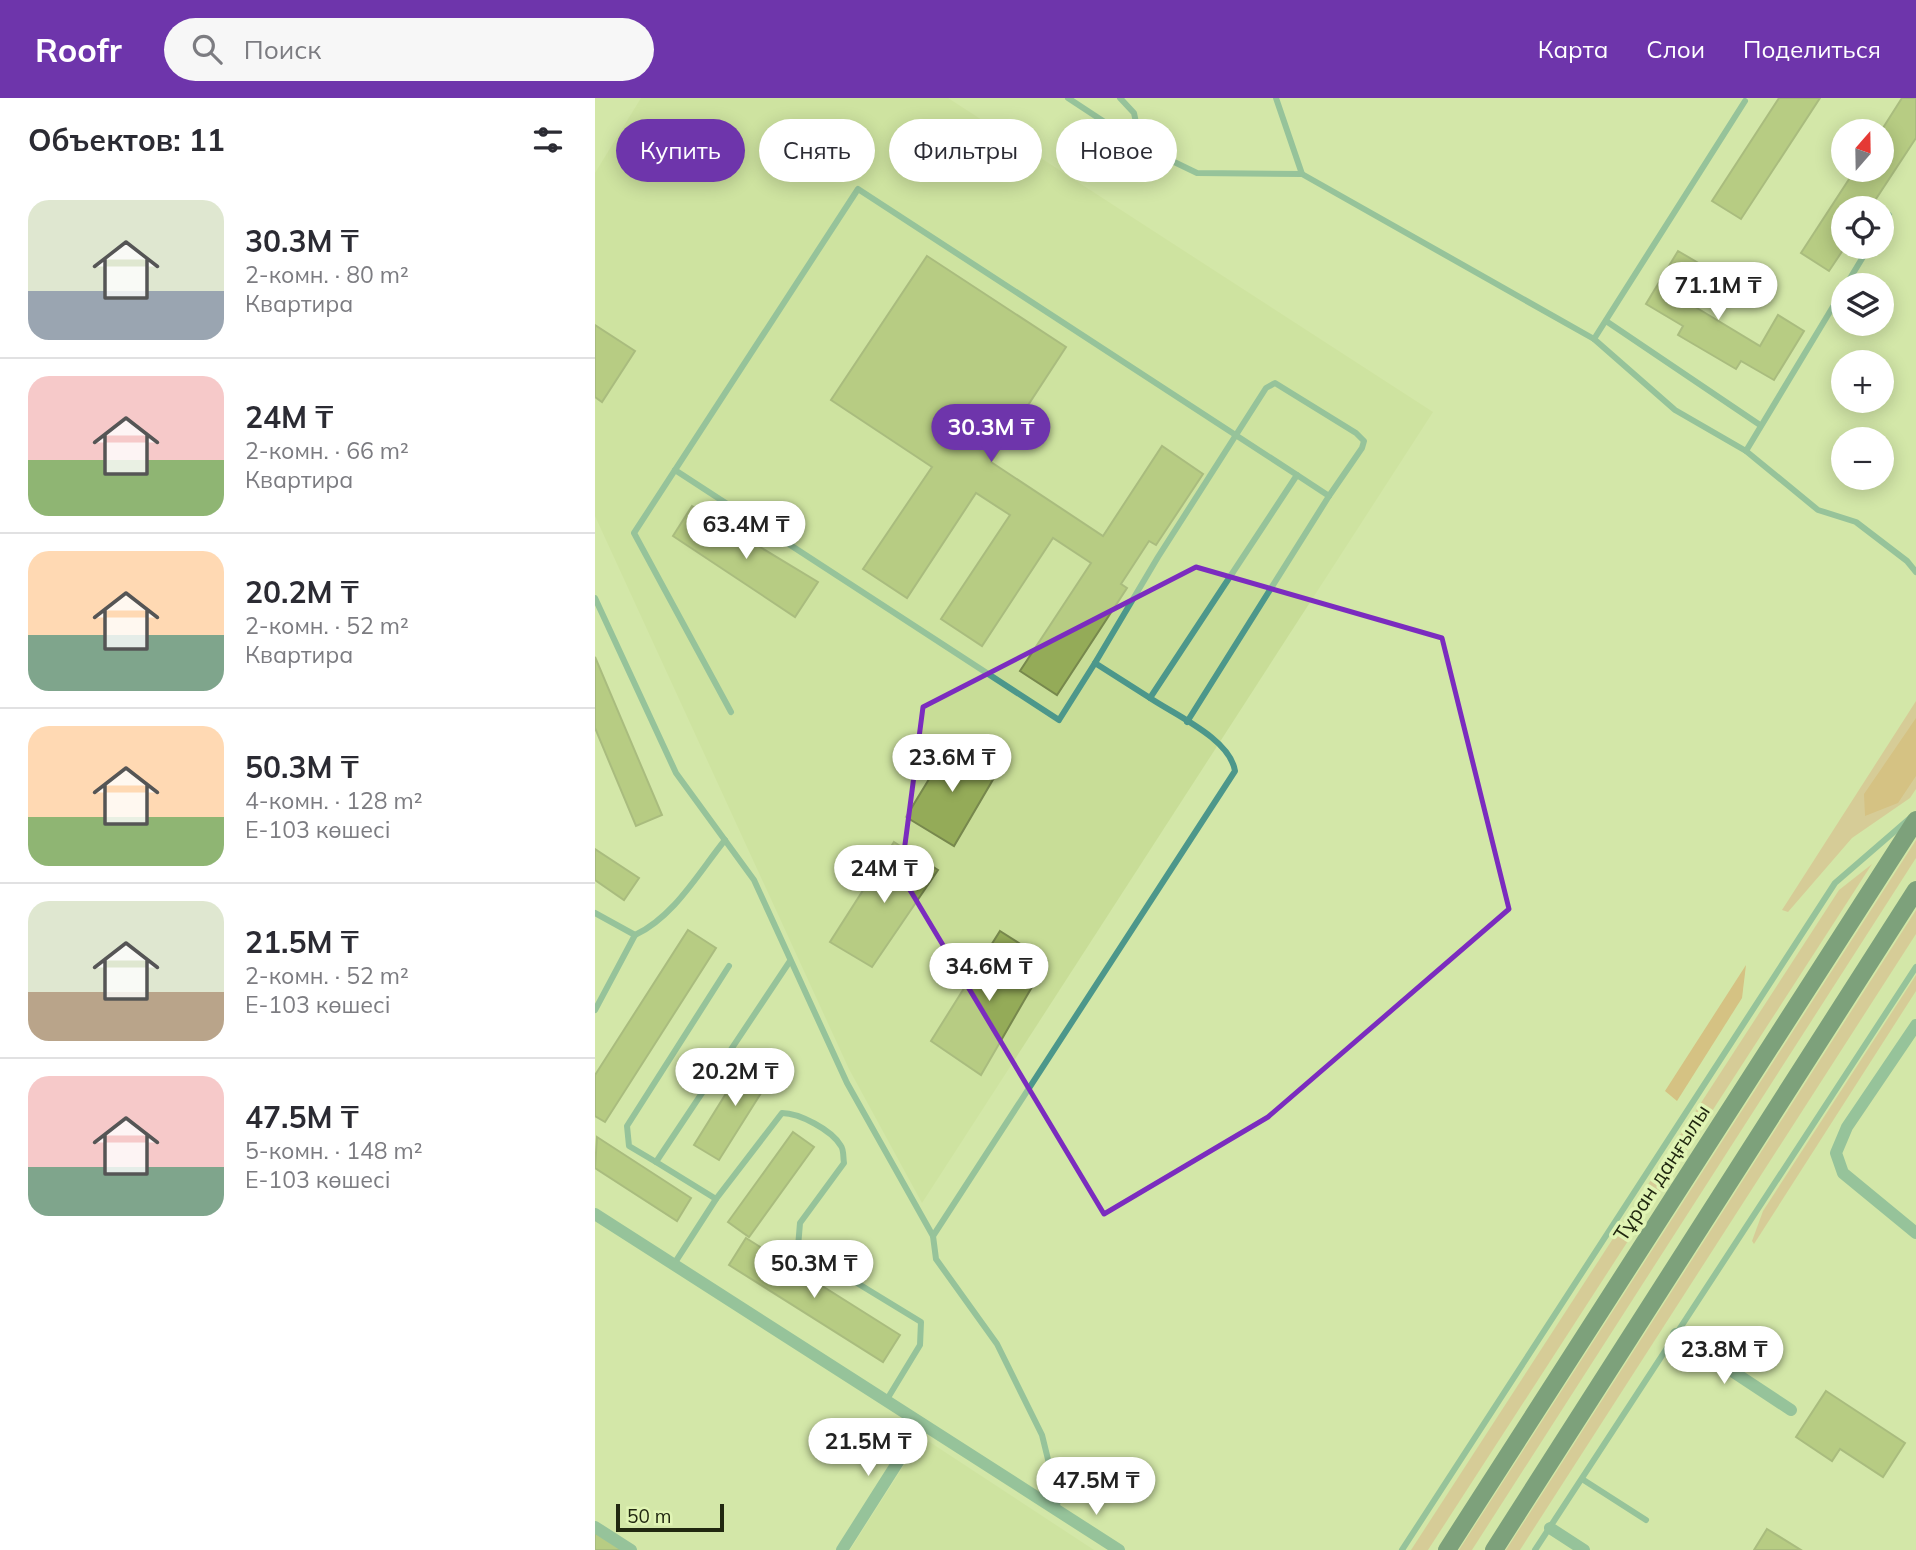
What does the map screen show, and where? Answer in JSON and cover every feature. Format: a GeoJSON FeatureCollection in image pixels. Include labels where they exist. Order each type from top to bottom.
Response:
{"type":"FeatureCollection","features":[{"type":"Feature","properties":{"kind":"main road","name":"Тұран даңғылы"},"geometry":{"type":"LineString","coordinates":[[1447,1550],[1916,820]]}},
{"type":"Feature","properties":{"kind":"main road"},"geometry":{"type":"LineString","coordinates":[[1494,1550],[1916,890]]}},
{"type":"Feature","properties":{"kind":"street"},"geometry":{"type":"LineString","coordinates":[[1915,1029],[1892,1057],[1847,1127],[1836,1153],[1843,1173],[1916,1233]]}},
{"type":"Feature","properties":{"kind":"street"},"geometry":{"type":"LineString","coordinates":[[595,1214],[1056,1513],[1119,1550]]}},
{"type":"Feature","properties":{"kind":"street"},"geometry":{"type":"LineString","coordinates":[[1676,1334],[1791,1410]]}},
{"type":"Feature","properties":{"kind":"street"},"geometry":{"type":"LineString","coordinates":[[842,1550],[922,1424]]}},
{"type":"Feature","properties":{"kind":"street"},"geometry":{"type":"LineString","coordinates":[[595,1527],[631,1550]]}},
{"type":"Feature","properties":{"kind":"street"},"geometry":{"type":"LineString","coordinates":[[1550,1528],[1584,1550]]}},
{"type":"Feature","properties":{"kind":"lane"},"geometry":{"type":"LineString","coordinates":[[1068,98],[1100,119]]}},
{"type":"Feature","properties":{"kind":"lane"},"geometry":{"type":"LineString","coordinates":[[1120,98],[1134,113],[1135,119]]}},
{"type":"Feature","properties":{"kind":"lane"},"geometry":{"type":"LineString","coordinates":[[1276,98],[1302,174]]}},
{"type":"Feature","properties":{"kind":"lane"},"geometry":{"type":"LineString","coordinates":[[1594,339],[1745,101]]}},
{"type":"Feature","properties":{"kind":"lane"},"geometry":{"type":"LineString","coordinates":[[1177,163],[1197,173],[1302,174],[1594,339],[1675,410],[1746,451],[1818,510],[1856,522],[1907,561],[1916,572]]}},
{"type":"Feature","properties":{"kind":"lane"},"geometry":{"type":"LineString","coordinates":[[731,712],[634,533],[858,189],[1329,496]]}},
{"type":"Feature","properties":{"kind":"lane"},"geometry":{"type":"LineString","coordinates":[[1746,451],[1759,425],[1831,309]]}},
{"type":"Feature","properties":{"kind":"lane"},"geometry":{"type":"LineString","coordinates":[[1606,321],[1759,425]]}},
{"type":"Feature","properties":{"kind":"lane"},"geometry":{"type":"LineString","coordinates":[[675,470],[1059,720],[1158,557],[1266,388],[1275,383],[1356,433],[1363,441],[1362,448],[1187,722]]}},
{"type":"Feature","properties":{"kind":"lane"},"geometry":{"type":"LineString","coordinates":[[1150,698],[1297,475]]}},
{"type":"Feature","properties":{"kind":"lane"},"geometry":{"type":"LineString","coordinates":[[595,598],[675,773],[754,880],[847,1083],[933,1236],[936,1259],[997,1343],[1042,1435],[1058,1500],[1056,1513]]}},
{"type":"Feature","properties":{"kind":"lane"},"geometry":{"type":"LineString","coordinates":[[933,1236],[1235,771],[1233,757],[1221,743],[1095,663]]}},
{"type":"Feature","properties":{"kind":"lane"},"geometry":{"type":"LineString","coordinates":[[1402,1550],[1835,883],[1916,813]]}},
{"type":"Feature","properties":{"kind":"lane"},"geometry":{"type":"LineString","coordinates":[[595,1010],[635,934],[650,928],[669,910],[725,840]]}},
{"type":"Feature","properties":{"kind":"lane"},"geometry":{"type":"LineString","coordinates":[[595,913],[635,934]]}},
{"type":"Feature","properties":{"kind":"lane"},"geometry":{"type":"LineString","coordinates":[[656,1162],[790,961]]}},
{"type":"Feature","properties":{"kind":"lane"},"geometry":{"type":"LineString","coordinates":[[716,1199],[629,1146],[627,1125],[729,966]]}},
{"type":"Feature","properties":{"kind":"lane"},"geometry":{"type":"LineString","coordinates":[[1535,1550],[1916,967]]}},
{"type":"Feature","properties":{"kind":"lane"},"geometry":{"type":"LineString","coordinates":[[674,1264],[716,1199],[782,1113],[793,1113],[833,1137],[842,1147],[844,1163],[800,1223],[798,1247],[921,1322],[921,1345],[886,1401]]}},
{"type":"Feature","properties":{"kind":"lane"},"geometry":{"type":"LineString","coordinates":[[1582,1479],[1646,1520]]}},
{"type":"Feature","properties":{"kind":"highlighted area"},"geometry":{"type":"Polygon","coordinates":[[[1196,567],[1442,638],[1509,909],[1268,1117],[1104,1214],[901,875],[923,707],[1196,567]]]}},
{"type":"Feature","properties":{"kind":"shaded area"},"geometry":{"type":"Polygon","coordinates":[[[641,98],[948,98],[980,119],[889,119],[889,182],[1042,182],[1042,159],[1056,168],[1056,182],[1078,182],[1433,412],[922,1203],[849,1069],[595,516],[595,173],[616,139],[616,182],[745,182],[745,119],[628,119],[641,98]]]}},
{"type":"Feature","properties":{"kind":"shaded area"},"geometry":{"type":"Polygon","coordinates":[[[1916,701],[1916,789],[1910,798],[1852,838],[1788,912],[1782,910],[1916,701]]]}},
{"type":"Feature","properties":{"kind":"shaded area"},"geometry":{"type":"Polygon","coordinates":[[[1916,718],[1916,776],[1898,803],[1865,816],[1864,794],[1916,718]]]}},
{"type":"Feature","properties":{"kind":"shaded area"},"geometry":{"type":"Polygon","coordinates":[[[1916,840],[1916,858],[1472,1550],[1459,1550],[1916,840]]]}},
{"type":"Feature","properties":{"kind":"shaded area"},"geometry":{"type":"Polygon","coordinates":[[[1872,864],[1428,1550],[1411,1550],[1839,890],[1872,864]]]}},
{"type":"Feature","properties":{"kind":"shaded area"},"geometry":{"type":"Polygon","coordinates":[[[1916,910],[1916,934],[1520,1550],[1506,1550],[1916,910]]]}},
{"type":"Feature","properties":{"kind":"shaded area"},"geometry":{"type":"Polygon","coordinates":[[[1746,965],[1742,998],[1677,1101],[1665,1091],[1746,965]]]}},
{"type":"Feature","properties":{"kind":"shaded area"},"geometry":{"type":"Polygon","coordinates":[[[1916,975],[1916,991],[1754,1244],[1752,1241],[1763,1211],[1916,975]]]}},
{"type":"Feature","properties":{"kind":"shaded area"},"geometry":{"type":"Polygon","coordinates":[[[922,1437],[1094,1550],[850,1550],[922,1437]]]}},
{"type":"Feature","properties":{"kind":"building"},"geometry":{"type":"Polygon","coordinates":[[[1779,98],[1820,98],[1741,219],[1712,201],[1779,98]]]}},
{"type":"Feature","properties":{"kind":"building"},"geometry":{"type":"Polygon","coordinates":[[[1902,98],[1916,98],[1916,138],[1894,171],[1894,119],[1889,119],[1902,98]]]}},
{"type":"Feature","properties":{"kind":"building"},"geometry":{"type":"Polygon","coordinates":[[[1847,182],[1887,182],[1878,196],[1838,196],[1847,182]]]}},
{"type":"Feature","properties":{"kind":"building"},"geometry":{"type":"Polygon","coordinates":[[[1831,207],[1831,259],[1837,259],[1829,271],[1801,253],[1831,207]]]}},
{"type":"Feature","properties":{"kind":"building"},"geometry":{"type":"Polygon","coordinates":[[[1678,251],[1712,271],[1692,305],[1760,346],[1778,315],[1804,331],[1774,380],[1741,361],[1736,369],[1678,335],[1683,326],[1646,304],[1678,251]]]}},
{"type":"Feature","properties":{"kind":"building"},"geometry":{"type":"Polygon","coordinates":[[[927,256],[1066,347],[991,462],[1103,536],[1162,446],[1203,474],[1156,545],[1149,541],[1121,584],[1127,588],[1057,695],[1020,671],[1091,563],[1053,538],[982,646],[941,619],[1010,515],[976,493],[907,598],[863,569],[932,467],[831,400],[927,256]]]}},
{"type":"Feature","properties":{"kind":"building"},"geometry":{"type":"Polygon","coordinates":[[[595,325],[635,351],[602,402],[595,397],[595,325]]]}},
{"type":"Feature","properties":{"kind":"building"},"geometry":{"type":"Polygon","coordinates":[[[692,506],[818,582],[795,617],[673,536],[692,506]]]}},
{"type":"Feature","properties":{"kind":"building"},"geometry":{"type":"Polygon","coordinates":[[[595,657],[662,815],[636,826],[595,728],[595,657]]]}},
{"type":"Feature","properties":{"kind":"building"},"geometry":{"type":"Polygon","coordinates":[[[951,743],[998,771],[954,846],[906,817],[951,743]]]}},
{"type":"Feature","properties":{"kind":"building"},"geometry":{"type":"Polygon","coordinates":[[[894,842],[938,870],[872,967],[830,942],[894,842]]]}},
{"type":"Feature","properties":{"kind":"building"},"geometry":{"type":"Polygon","coordinates":[[[595,849],[639,878],[624,900],[595,880],[595,849]]]}},
{"type":"Feature","properties":{"kind":"building"},"geometry":{"type":"Polygon","coordinates":[[[688,930],[716,948],[605,1122],[595,1116],[595,1075],[688,930]]]}},
{"type":"Feature","properties":{"kind":"building"},"geometry":{"type":"Polygon","coordinates":[[[1000,931],[1047,961],[981,1075],[931,1041],[1000,931]]]}},
{"type":"Feature","properties":{"kind":"building"},"geometry":{"type":"Polygon","coordinates":[[[750,1055],[775,1071],[719,1160],[694,1145],[750,1055]]]}},
{"type":"Feature","properties":{"kind":"building"},"geometry":{"type":"Polygon","coordinates":[[[793,1132],[814,1147],[749,1237],[728,1222],[793,1132]]]}},
{"type":"Feature","properties":{"kind":"building"},"geometry":{"type":"Polygon","coordinates":[[[597,1137],[691,1198],[677,1221],[595,1168],[597,1137]]]}},
{"type":"Feature","properties":{"kind":"building"},"geometry":{"type":"Polygon","coordinates":[[[746,1238],[900,1335],[883,1362],[729,1265],[746,1238]]]}},
{"type":"Feature","properties":{"kind":"building"},"geometry":{"type":"Polygon","coordinates":[[[1826,1391],[1905,1443],[1883,1477],[1840,1449],[1832,1461],[1796,1437],[1826,1391]]]}},
{"type":"Feature","properties":{"kind":"building"},"geometry":{"type":"Polygon","coordinates":[[[1767,1529],[1801,1550],[1754,1550],[1767,1529]]]}},
{"type":"Feature","properties":{"kind":"building"},"geometry":{"type":"Polygon","coordinates":[[[595,1532],[624,1550],[595,1550],[595,1532]]]}}]}
